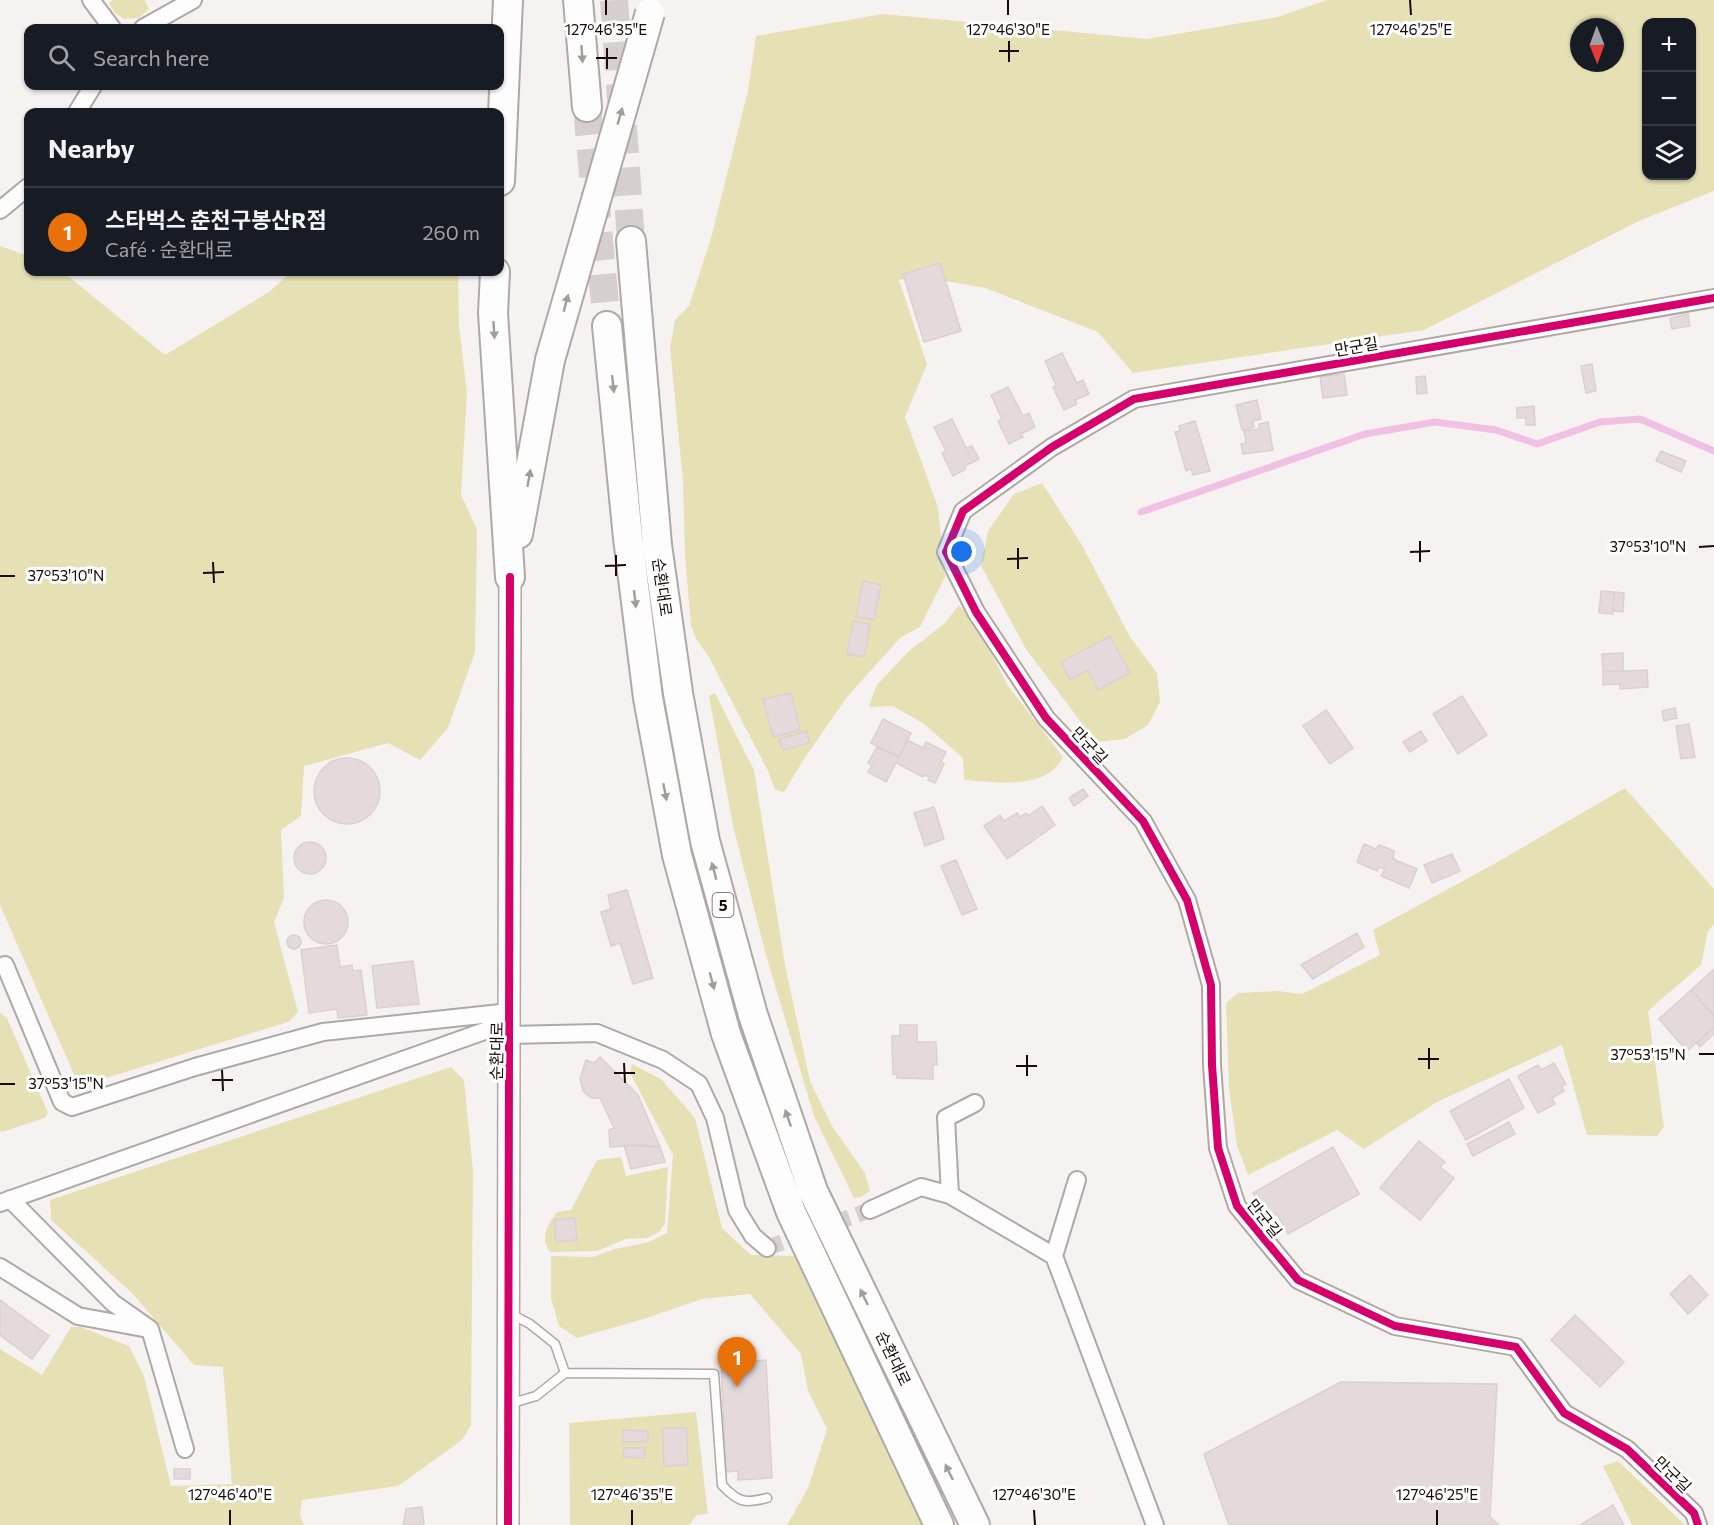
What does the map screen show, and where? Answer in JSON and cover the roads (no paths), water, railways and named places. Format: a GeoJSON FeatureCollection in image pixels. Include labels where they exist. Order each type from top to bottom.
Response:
{"type":"FeatureCollection","features":[{"type":"Feature","properties":{"kind":"highway"},"geometry":{"type":"LineString","coordinates":[[503,108],[508,0]]}},
{"type":"Feature","properties":{"kind":"highway"},"geometry":{"type":"LineString","coordinates":[[578,0],[586,107]]}},
{"type":"Feature","properties":{"kind":"highway"},"geometry":{"type":"LineString","coordinates":[[510,577],[550,360],[651,7]]}},
{"type":"Feature","properties":{"kind":"highway","name":"순환대로"},"geometry":{"type":"LineString","coordinates":[[631,241],[657,545],[678,693],[705,841],[753,1015],[813,1191],[975,1525]]}},
{"type":"Feature","properties":{"kind":"highway"},"geometry":{"type":"LineString","coordinates":[[495,276],[493,313],[510,577]]}},
{"type":"Feature","properties":{"kind":"highway","name":"순환대로"},"geometry":{"type":"LineString","coordinates":[[608,326],[628,538],[648,698],[677,855],[723,1023],[791,1212],[939,1525]]}},
{"type":"Feature","properties":{"kind":"street"},"geometry":{"type":"LineString","coordinates":[[91,0],[109,24]]}},
{"type":"Feature","properties":{"kind":"street"},"geometry":{"type":"LineString","coordinates":[[150,24],[193,0]]}},
{"type":"Feature","properties":{"kind":"street"},"geometry":{"type":"LineString","coordinates":[[79,108],[91,90]]}},
{"type":"Feature","properties":{"kind":"street"},"geometry":{"type":"LineString","coordinates":[[0,210],[24,191]]}},
{"type":"Feature","properties":{"kind":"street","name":"만군길"},"geometry":{"type":"LineString","coordinates":[[1698,1525],[1694,1513],[1627,1449],[1564,1413],[1516,1347],[1395,1326],[1298,1280],[1237,1206],[1218,1148],[1212,1065],[1211,985],[1187,900],[1143,821],[1046,718],[976,612],[946,552],[963,511],[1052,447],[1134,399],[1714,298]]}},
{"type":"Feature","properties":{"kind":"street","name":"순환대로"},"geometry":{"type":"LineString","coordinates":[[508,1525],[510,577]]}},
{"type":"Feature","properties":{"kind":"street"},"geometry":{"type":"LineString","coordinates":[[4,965],[62,1102],[72,1107],[195,1067],[323,1032],[510,1023],[597,1033],[663,1060],[699,1084],[715,1118],[737,1210],[753,1236],[767,1248]]}},
{"type":"Feature","properties":{"kind":"street"},"geometry":{"type":"LineString","coordinates":[[0,991],[18,998]]}},
{"type":"Feature","properties":{"kind":"street"},"geometry":{"type":"LineString","coordinates":[[185,1449],[150,1329],[113,1303],[5,1201],[510,1023]]}},
{"type":"Feature","properties":{"kind":"street"},"geometry":{"type":"LineString","coordinates":[[950,1194],[946,1118],[975,1103]]}},
{"type":"Feature","properties":{"kind":"street"},"geometry":{"type":"LineString","coordinates":[[1077,1180],[1054,1256],[1155,1525]]}},
{"type":"Feature","properties":{"kind":"street"},"geometry":{"type":"LineString","coordinates":[[870,1210],[921,1187],[950,1194],[1054,1256]]}},
{"type":"Feature","properties":{"kind":"street"},"geometry":{"type":"LineString","coordinates":[[0,1267],[78,1316],[150,1329]]}},
{"type":"Feature","properties":{"kind":"lane"},"geometry":{"type":"LineString","coordinates":[[509,1313],[530,1324],[555,1344],[565,1373]]}},
{"type":"Feature","properties":{"kind":"lane"},"geometry":{"type":"LineString","coordinates":[[509,1404],[536,1396],[565,1373],[714,1374],[722,1485],[735,1499],[754,1501],[767,1498]]}},
{"type":"Feature","properties":{"kind":"waterway"},"geometry":{"type":"LineString","coordinates":[[1141,512],[1365,434],[1435,422],[1496,430],[1537,444],[1600,422],[1640,419],[1714,451]]}},
{"type":"Feature","properties":{"kind":"tunnel"},"geometry":{"type":"LineString","coordinates":[[614,0],[631,241]]}},
{"type":"Feature","properties":{"kind":"tunnel"},"geometry":{"type":"LineString","coordinates":[[587,107],[607,326]]}},
{"type":"Feature","properties":{"kind":"tunnel"},"geometry":{"type":"LineString","coordinates":[[767,1248],[870,1210]]}},
{"type":"Feature","properties":{"kind":"place","name":"스타벅스 춘천구봉산R점"},"geometry":{"type":"Point","coordinates":[737,1387]}}]}
